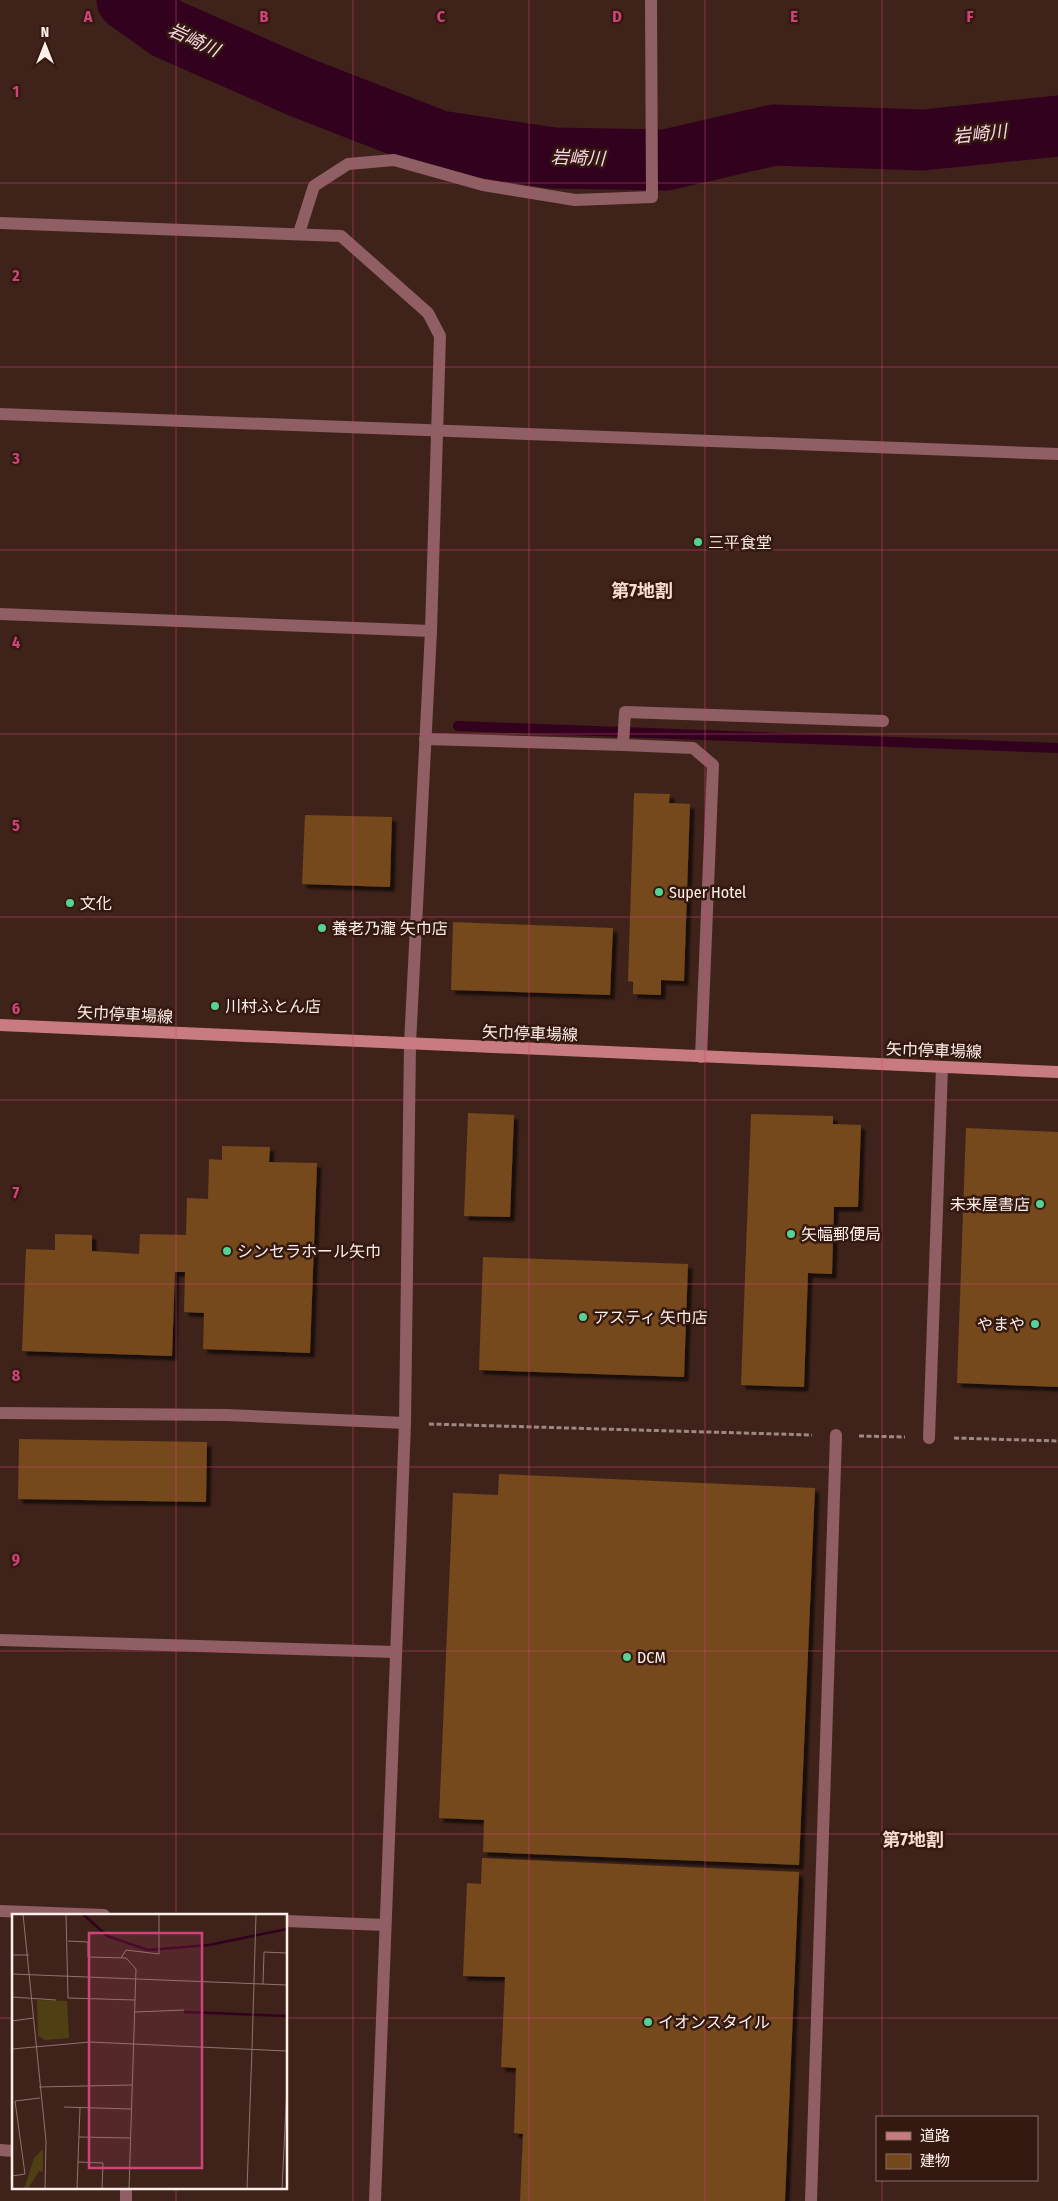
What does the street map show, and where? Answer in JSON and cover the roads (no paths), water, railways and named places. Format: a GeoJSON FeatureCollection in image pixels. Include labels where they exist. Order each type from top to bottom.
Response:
{"type":"FeatureCollection","features":[{"type":"Feature","properties":{"kind":"main road","name":"矢巾停車場線"},"geometry":{"type":"LineString","coordinates":[[0,1025],[1058,1072]]}},
{"type":"Feature","properties":{"kind":"street"},"geometry":{"type":"LineString","coordinates":[[299,233],[314,186],[348,164],[394,160],[483,185],[575,200],[652,197],[651,0]]}},
{"type":"Feature","properties":{"kind":"street"},"geometry":{"type":"LineString","coordinates":[[0,223],[341,236],[428,313],[440,336],[431,631],[410,1044],[405,1423],[375,2201]]}},
{"type":"Feature","properties":{"kind":"street"},"geometry":{"type":"LineString","coordinates":[[0,414],[1058,454]]}},
{"type":"Feature","properties":{"kind":"street"},"geometry":{"type":"LineString","coordinates":[[0,614],[431,631]]}},
{"type":"Feature","properties":{"kind":"street"},"geometry":{"type":"LineString","coordinates":[[623,744],[625,712],[882,721]]}},
{"type":"Feature","properties":{"kind":"street"},"geometry":{"type":"LineString","coordinates":[[425,739],[623,744],[693,748],[713,765],[701,1057]]}},
{"type":"Feature","properties":{"kind":"street"},"geometry":{"type":"LineString","coordinates":[[929,1438],[942,1067]]}},
{"type":"Feature","properties":{"kind":"street"},"geometry":{"type":"LineString","coordinates":[[0,1413],[227,1415],[405,1423]]}},
{"type":"Feature","properties":{"kind":"street"},"geometry":{"type":"LineString","coordinates":[[810,2201],[836,1435]]}},
{"type":"Feature","properties":{"kind":"street"},"geometry":{"type":"LineString","coordinates":[[0,1640],[395,1652]]}},
{"type":"Feature","properties":{"kind":"street"},"geometry":{"type":"LineString","coordinates":[[0,1911],[78,1914]]}},
{"type":"Feature","properties":{"kind":"street"},"geometry":{"type":"LineString","coordinates":[[288,1921],[385,1925]]}},
{"type":"Feature","properties":{"kind":"street"},"geometry":{"type":"LineString","coordinates":[[126,2188],[126,2201]]}},
{"type":"Feature","properties":{"kind":"waterway","name":"岩崎川"},"geometry":{"type":"LineString","coordinates":[[127,0],[168,29],[300,87],[439,141],[553,158],[666,160],[774,135],[923,140],[1058,126]]}},
{"type":"Feature","properties":{"kind":"waterway"},"geometry":{"type":"LineString","coordinates":[[458,726],[1058,748]]}},
{"type":"Feature","properties":{"kind":"place","name":"三平食堂"},"geometry":{"type":"Point","coordinates":[698,542]}},
{"type":"Feature","properties":{"kind":"place","name":"Super Hotel"},"geometry":{"type":"Point","coordinates":[659,892]}},
{"type":"Feature","properties":{"kind":"place","name":"文化"},"geometry":{"type":"Point","coordinates":[70,903]}},
{"type":"Feature","properties":{"kind":"place","name":"養老乃瀧 矢巾店"},"geometry":{"type":"Point","coordinates":[322,928]}},
{"type":"Feature","properties":{"kind":"place","name":"川村ふとん店"},"geometry":{"type":"Point","coordinates":[215,1006]}},
{"type":"Feature","properties":{"kind":"place","name":"未来屋書店"},"geometry":{"type":"Point","coordinates":[1040,1204]}},
{"type":"Feature","properties":{"kind":"place","name":"矢幅郵便局"},"geometry":{"type":"Point","coordinates":[791,1234]}},
{"type":"Feature","properties":{"kind":"place","name":"シンセラホール矢巾"},"geometry":{"type":"Point","coordinates":[227,1251]}},
{"type":"Feature","properties":{"kind":"place","name":"アスティ 矢巾店"},"geometry":{"type":"Point","coordinates":[583,1317]}},
{"type":"Feature","properties":{"kind":"place","name":"やまや"},"geometry":{"type":"Point","coordinates":[1035,1324]}},
{"type":"Feature","properties":{"kind":"place","name":"DCM"},"geometry":{"type":"Point","coordinates":[627,1657]}},
{"type":"Feature","properties":{"kind":"place","name":"イオンスタイル"},"geometry":{"type":"Point","coordinates":[648,2022]}},
{"type":"Feature","properties":{"kind":"district","name":"第7地割"},"geometry":{"type":"Point","coordinates":[642,591]}},
{"type":"Feature","properties":{"kind":"district","name":"第7地割"},"geometry":{"type":"Point","coordinates":[913,1840]}}]}
